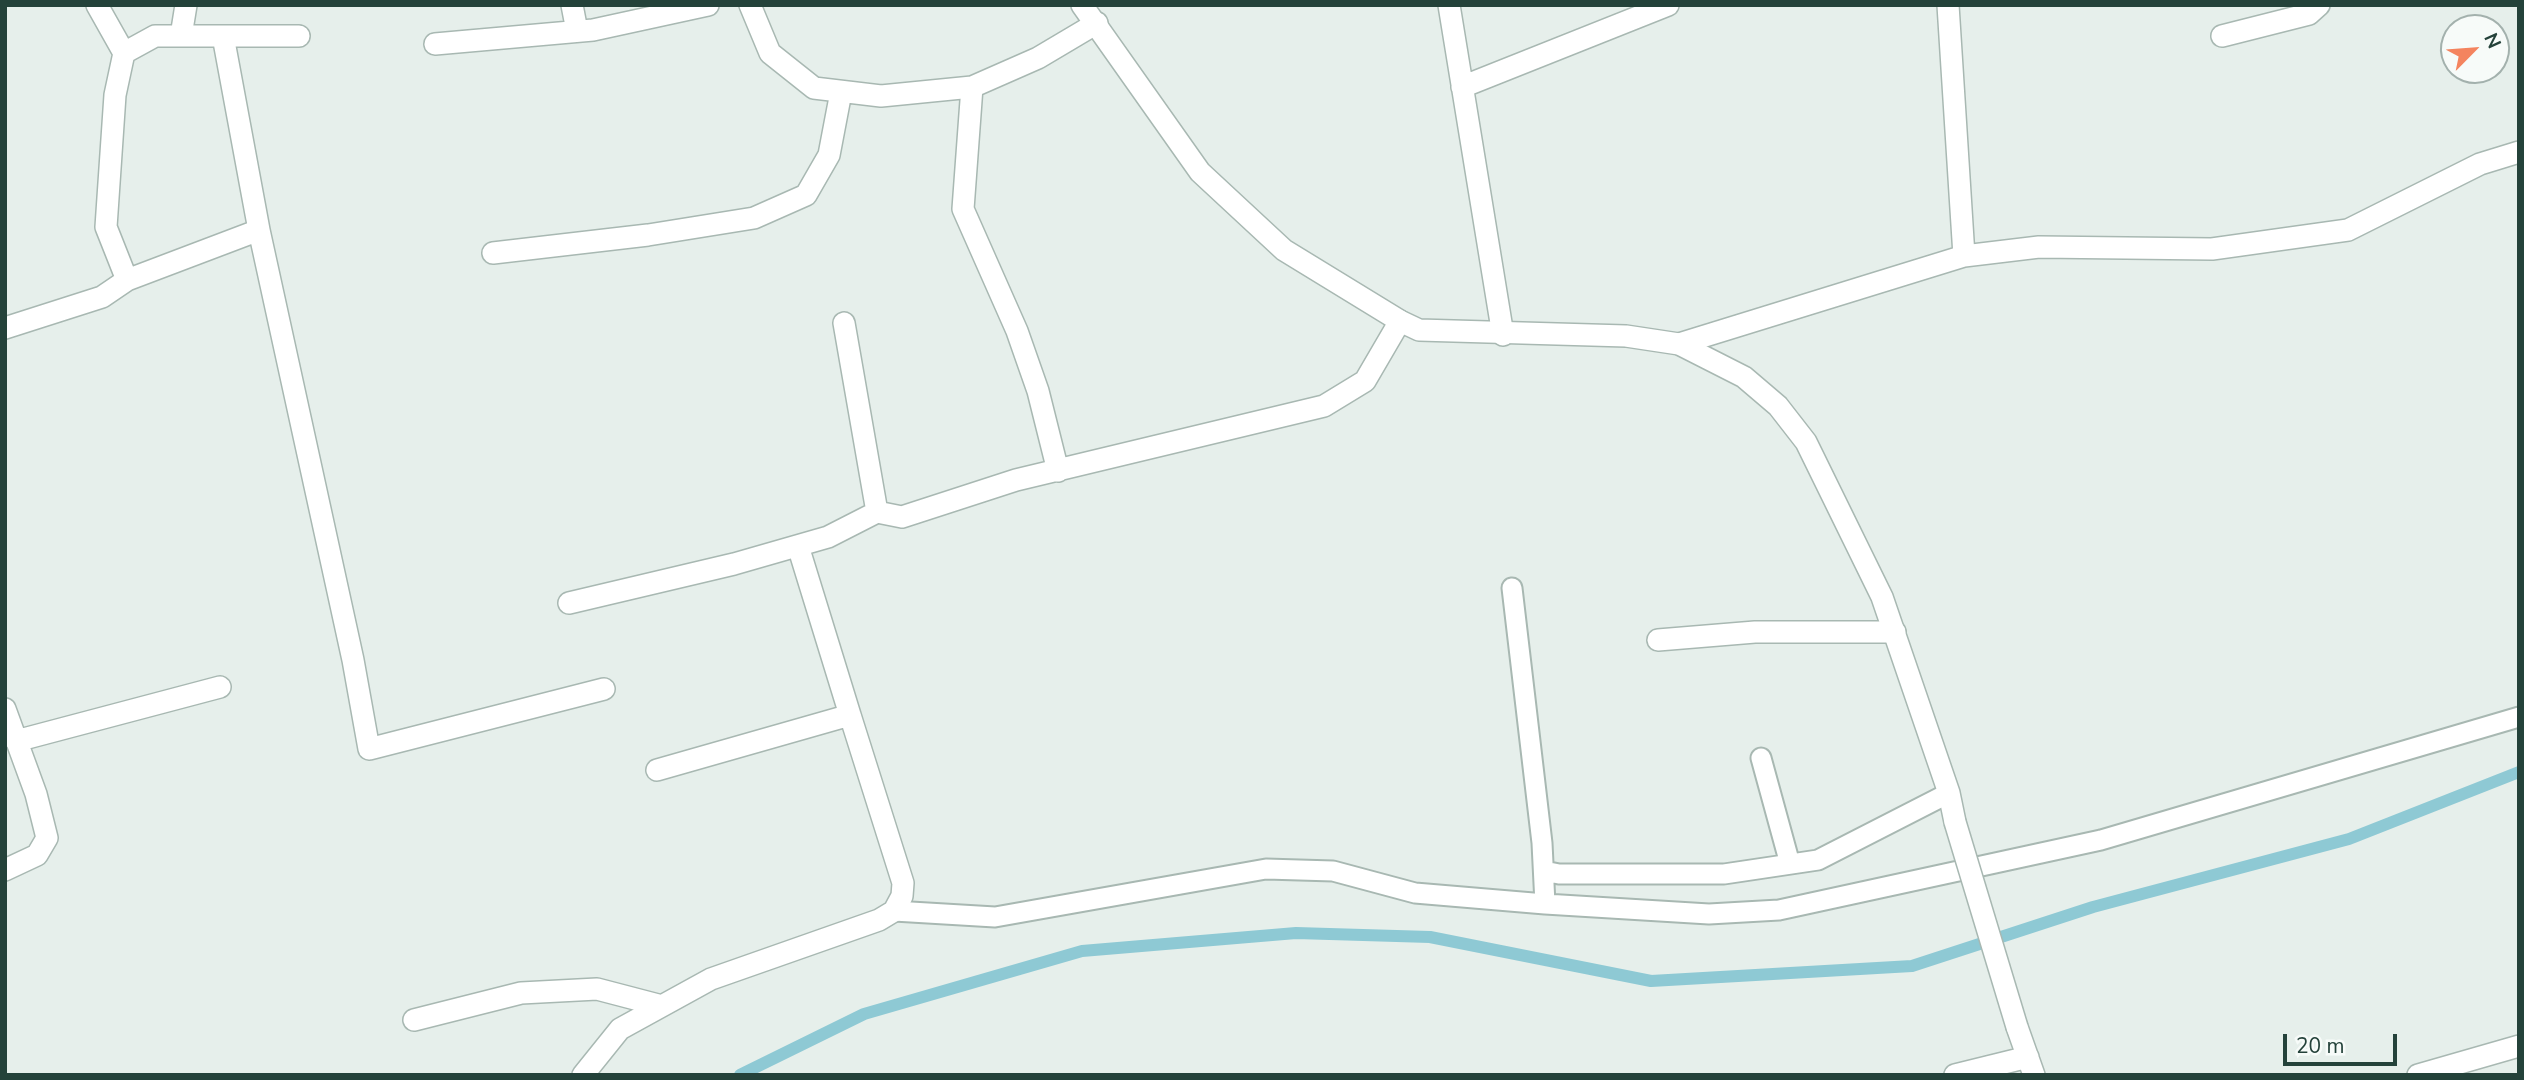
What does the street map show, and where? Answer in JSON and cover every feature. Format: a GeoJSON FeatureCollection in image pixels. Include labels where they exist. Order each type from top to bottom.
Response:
{"type":"FeatureCollection","features":[{"type":"Feature","properties":{"kind":"street"},"geometry":{"type":"LineString","coordinates":[[97,5],[124,53],[115,95],[106,227],[128,280]]}},
{"type":"Feature","properties":{"kind":"street"},"geometry":{"type":"LineString","coordinates":[[181,36],[186,5]]}},
{"type":"Feature","properties":{"kind":"street"},"geometry":{"type":"LineString","coordinates":[[572,5],[577,31]]}},
{"type":"Feature","properties":{"kind":"street"},"geometry":{"type":"LineString","coordinates":[[435,44],[577,31],[662,18],[708,5]]}},
{"type":"Feature","properties":{"kind":"street"},"geometry":{"type":"LineString","coordinates":[[750,5],[770,53],[814,89],[881,96],[972,87],[1038,58],[1097,23]]}},
{"type":"Feature","properties":{"kind":"street"},"geometry":{"type":"LineString","coordinates":[[1082,5],[1200,172],[1284,250],[1400,321],[1419,330],[1626,336],[1679,344],[1744,377],[1778,406],[1805,442],[1882,597],[1949,793],[1955,822],[2031,1066],[1955,1075]]}},
{"type":"Feature","properties":{"kind":"street"},"geometry":{"type":"LineString","coordinates":[[1449,5],[1503,334]]}},
{"type":"Feature","properties":{"kind":"street"},"geometry":{"type":"LineString","coordinates":[[1462,87],[1668,5]]}},
{"type":"Feature","properties":{"kind":"street"},"geometry":{"type":"LineString","coordinates":[[1948,5],[1964,256]]}},
{"type":"Feature","properties":{"kind":"street"},"geometry":{"type":"LineString","coordinates":[[2222,36],[2309,13],[2319,5]]}},
{"type":"Feature","properties":{"kind":"street"},"geometry":{"type":"LineString","coordinates":[[124,53],[155,36],[299,36]]}},
{"type":"Feature","properties":{"kind":"street"},"geometry":{"type":"LineString","coordinates":[[223,36],[260,230],[354,660],[369,749],[604,690]]}},
{"type":"Feature","properties":{"kind":"street"},"geometry":{"type":"LineString","coordinates":[[972,87],[963,209],[1021,343],[1038,391],[1058,471]]}},
{"type":"Feature","properties":{"kind":"street"},"geometry":{"type":"LineString","coordinates":[[494,253],[648,235],[754,218],[806,195],[829,155],[841,92]]}},
{"type":"Feature","properties":{"kind":"street"},"geometry":{"type":"LineString","coordinates":[[1679,344],[1964,256],[2039,247],[2212,249],[2348,230],[2480,164],[2519,152]]}},
{"type":"Feature","properties":{"kind":"street"},"geometry":{"type":"LineString","coordinates":[[5,328],[102,297],[128,280],[260,230]]}},
{"type":"Feature","properties":{"kind":"street"},"geometry":{"type":"LineString","coordinates":[[569,603],[798,546],[828,537],[877,512],[902,517],[1016,480],[1324,406],[1365,381],[1400,321]]}},
{"type":"Feature","properties":{"kind":"street"},"geometry":{"type":"LineString","coordinates":[[844,323],[877,512]]}},
{"type":"Feature","properties":{"kind":"street"},"geometry":{"type":"LineString","coordinates":[[583,1075],[620,1029],[711,979],[879,920],[894,911],[902,896],[903,883],[798,546]]}},
{"type":"Feature","properties":{"kind":"street"},"geometry":{"type":"LineString","coordinates":[[1658,640],[1755,632],[1895,632]]}},
{"type":"Feature","properties":{"kind":"street"},"geometry":{"type":"LineString","coordinates":[[16,741],[220,687]]}},
{"type":"Feature","properties":{"kind":"street"},"geometry":{"type":"LineString","coordinates":[[5,709],[36,794],[47,838],[37,855],[5,870]]}},
{"type":"Feature","properties":{"kind":"street"},"geometry":{"type":"LineString","coordinates":[[657,770],[850,715]]}},
{"type":"Feature","properties":{"kind":"street"},"geometry":{"type":"LineString","coordinates":[[414,1020],[521,993],[597,989],[662,1006]]}},
{"type":"Feature","properties":{"kind":"street"},"geometry":{"type":"LineString","coordinates":[[2418,1075],[2519,1046]]}},
{"type":"Feature","properties":{"kind":"lane"},"geometry":{"type":"LineString","coordinates":[[1511,588],[1530,723],[1545,904]]}},
{"type":"Feature","properties":{"kind":"lane"},"geometry":{"type":"LineString","coordinates":[[894,911],[995,917],[1266,869],[1333,871],[1415,893],[1545,904],[1709,914],[1779,909],[2101,840],[2519,717]]}},
{"type":"Feature","properties":{"kind":"lane"},"geometry":{"type":"LineString","coordinates":[[1761,758],[1790,864]]}},
{"type":"Feature","properties":{"kind":"lane"},"geometry":{"type":"LineString","coordinates":[[1544,871],[1559,874],[1724,874],[1818,860],[1949,793]]}},
{"type":"Feature","properties":{"kind":"waterway"},"geometry":{"type":"LineString","coordinates":[[740,1075],[864,1014],[1082,951],[1296,933],[1430,937],[1651,981],[1912,966],[2093,907],[2349,839],[2519,772]]}}]}
